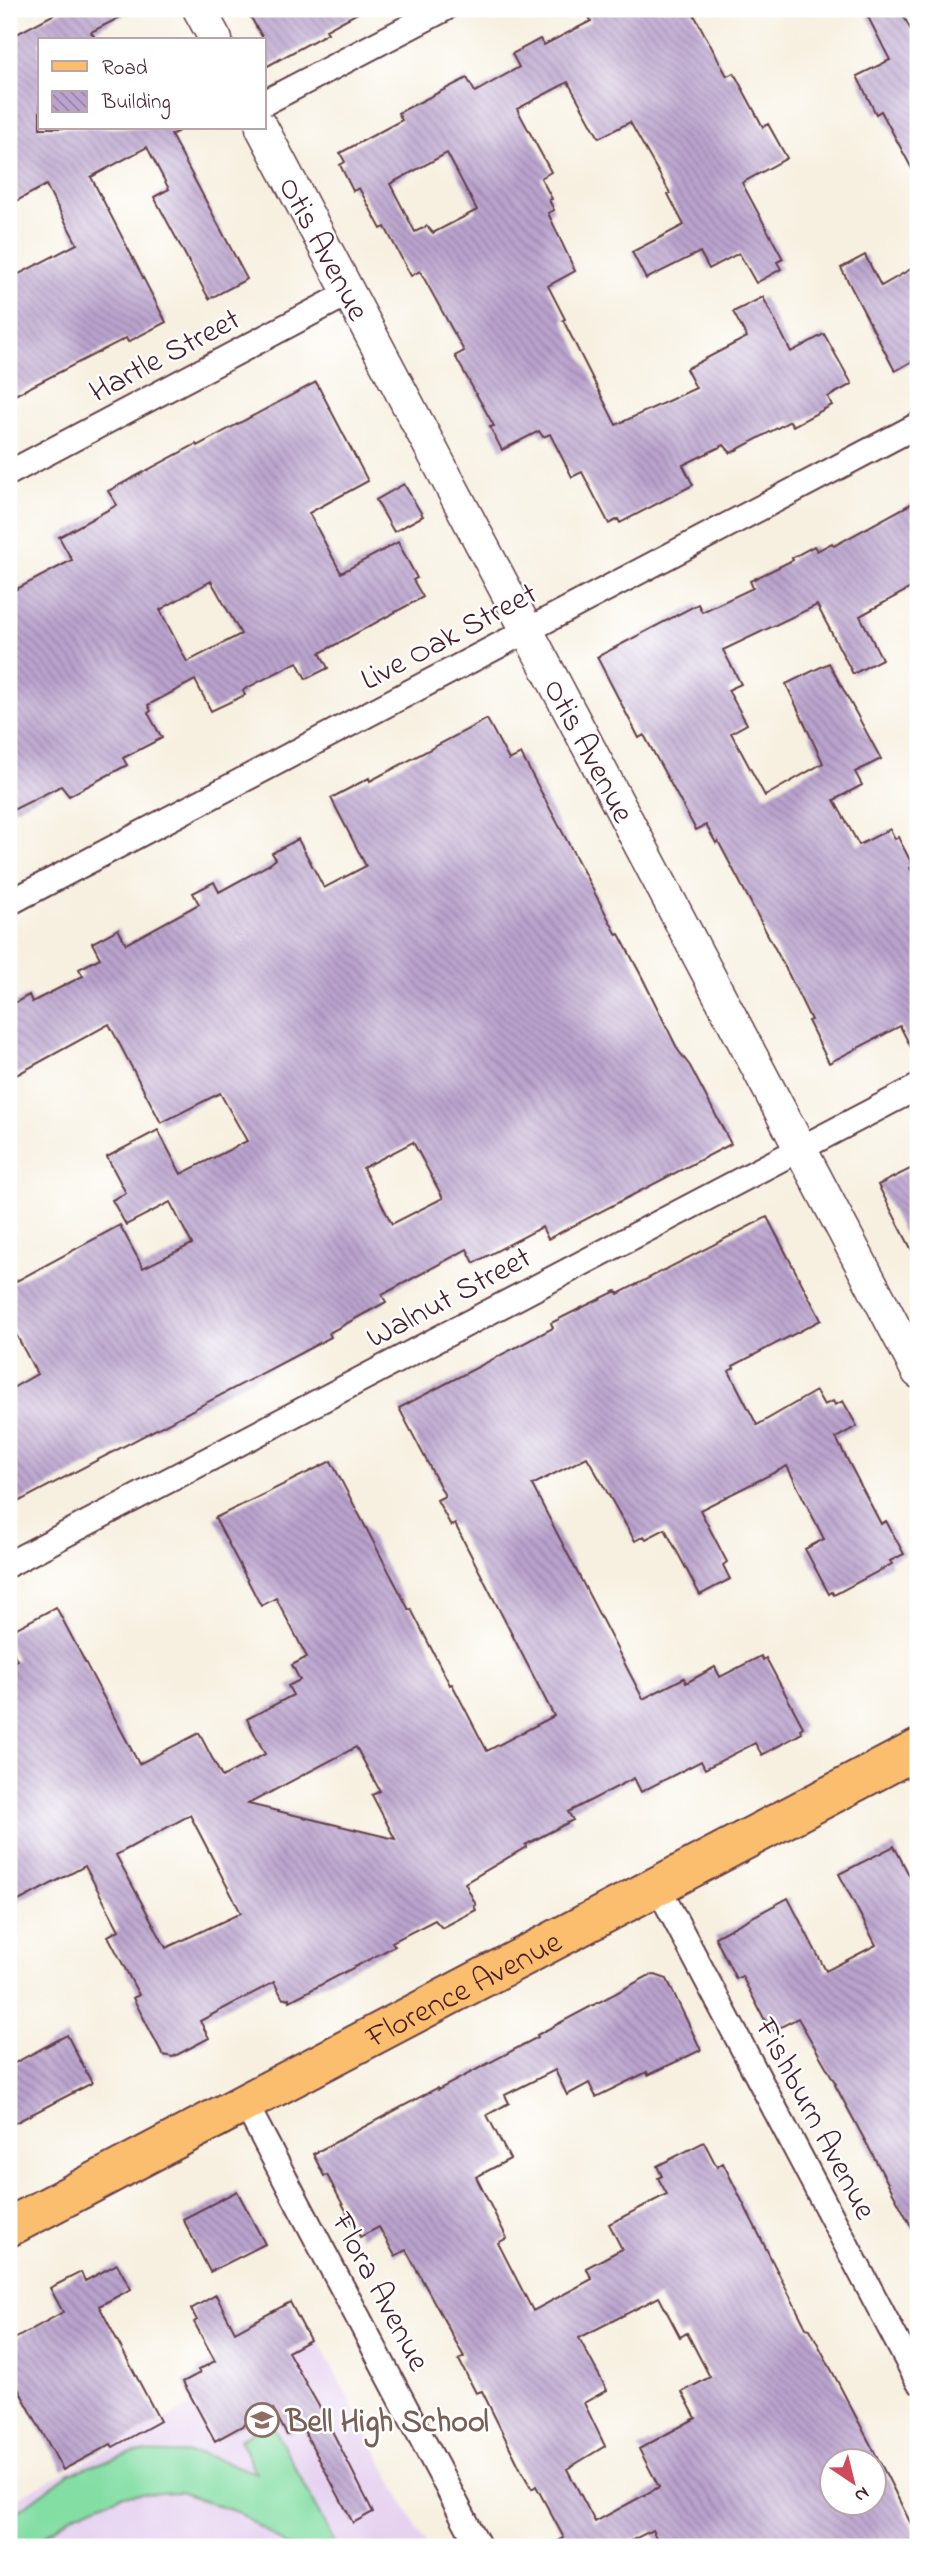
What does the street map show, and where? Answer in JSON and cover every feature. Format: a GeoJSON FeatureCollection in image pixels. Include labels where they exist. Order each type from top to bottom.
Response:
{"type":"FeatureCollection","features":[{"type":"Feature","properties":{"kind":"main road","name":"Florence Avenue"},"geometry":{"type":"LineString","coordinates":[[9,2227],[918,1749]]}},
{"type":"Feature","properties":{"kind":"street"},"geometry":{"type":"LineString","coordinates":[[199,9],[215,38]]}},
{"type":"Feature","properties":{"kind":"street"},"geometry":{"type":"LineString","coordinates":[[266,102],[444,9]]}},
{"type":"Feature","properties":{"kind":"street","name":"Otis Avenue"},"geometry":{"type":"LineString","coordinates":[[262,130],[918,1372]]}},
{"type":"Feature","properties":{"kind":"street","name":"Hartle Street"},"geometry":{"type":"LineString","coordinates":[[9,473],[349,293]]}},
{"type":"Feature","properties":{"kind":"street","name":"Live Oak Street"},"geometry":{"type":"LineString","coordinates":[[9,903],[918,425]]}},
{"type":"Feature","properties":{"kind":"street","name":"Walnut Street"},"geometry":{"type":"LineString","coordinates":[[9,1564],[918,1087]]}},
{"type":"Feature","properties":{"kind":"street","name":"Fishburn Avenue"},"geometry":{"type":"LineString","coordinates":[[658,1887],[918,2381]]}},
{"type":"Feature","properties":{"kind":"street","name":"Flora Avenue"},"geometry":{"type":"LineString","coordinates":[[245,2103],[479,2547]]}},
{"type":"Feature","properties":{"kind":"shaded area","name":"Bell High School"},"geometry":{"type":"Polygon","coordinates":[[[317,2339],[427,2547],[9,2547],[9,2502],[317,2339]]]}},
{"type":"Feature","properties":{"kind":"green space"},"geometry":{"type":"Polygon","coordinates":[[[271,2422],[337,2547],[286,2547],[239,2513],[180,2492],[122,2495],[74,2514],[40,2539],[34,2547],[9,2547],[9,2523],[16,2513],[70,2473],[134,2452],[202,2454],[256,2473],[239,2439],[271,2422]]]}},
{"type":"Feature","properties":{"kind":"building"},"geometry":{"type":"Polygon","coordinates":[[[64,9],[136,9],[91,32],[96,38],[38,38],[38,130],[180,130],[171,135],[247,279],[209,299],[154,197],[169,189],[147,147],[91,177],[166,322],[128,342],[126,338],[9,398],[9,279],[77,244],[46,185],[9,205],[9,38],[64,9]]]}},
{"type":"Feature","properties":{"kind":"building"},"geometry":{"type":"Polygon","coordinates":[[[246,9],[365,9],[266,67],[266,38],[263,38],[246,9]]]}},
{"type":"Feature","properties":{"kind":"building"},"geometry":{"type":"Polygon","coordinates":[[[585,9],[691,9],[727,76],[734,73],[763,127],[768,124],[787,158],[742,183],[783,259],[777,262],[781,269],[756,283],[739,253],[709,269],[700,252],[646,279],[632,252],[684,225],[668,194],[670,193],[630,122],[599,138],[568,82],[517,109],[551,172],[541,178],[552,199],[549,200],[554,210],[548,213],[575,271],[548,286],[616,425],[696,388],[686,369],[747,337],[733,312],[763,297],[791,352],[824,334],[852,384],[828,397],[832,405],[793,426],[790,421],[731,453],[724,445],[683,465],[693,485],[620,523],[618,519],[609,524],[582,472],[572,477],[550,434],[543,437],[539,431],[502,450],[490,427],[494,426],[455,356],[464,351],[420,271],[411,276],[385,227],[381,229],[359,188],[353,191],[340,165],[345,162],[340,153],[402,120],[398,113],[467,78],[475,92],[519,67],[512,54],[540,39],[544,45],[591,21],[585,9]],[[447,153],[390,184],[415,232],[427,226],[433,233],[477,210],[447,153]]]}},
{"type":"Feature","properties":{"kind":"building"},"geometry":{"type":"Polygon","coordinates":[[[864,9],[900,9],[918,44],[918,180],[881,111],[876,114],[857,76],[890,60],[864,9]]]}},
{"type":"Feature","properties":{"kind":"building"},"geometry":{"type":"Polygon","coordinates":[[[865,255],[881,286],[918,265],[918,358],[895,371],[841,268],[865,255]]]}},
{"type":"Feature","properties":{"kind":"building"},"geometry":{"type":"Polygon","coordinates":[[[316,382],[368,481],[309,513],[341,573],[398,542],[417,578],[413,580],[423,597],[320,653],[328,668],[306,679],[297,662],[243,690],[245,695],[211,711],[195,680],[148,705],[151,711],[148,713],[162,738],[123,758],[127,765],[69,796],[61,786],[9,812],[9,593],[72,560],[59,537],[117,505],[108,491],[196,444],[197,446],[316,382]],[[211,581],[160,610],[187,662],[241,634],[211,581]]]}},
{"type":"Feature","properties":{"kind":"building"},"geometry":{"type":"Polygon","coordinates":[[[404,484],[423,516],[394,532],[376,500],[404,484]]]}},
{"type":"Feature","properties":{"kind":"building"},"geometry":{"type":"Polygon","coordinates":[[[918,500],[918,584],[860,616],[882,659],[853,674],[817,605],[723,650],[741,684],[728,690],[747,724],[731,733],[765,796],[823,763],[786,684],[829,663],[881,759],[855,772],[862,785],[834,800],[859,845],[890,829],[895,839],[898,837],[913,866],[910,868],[918,883],[918,1061],[900,1026],[829,1063],[787,971],[718,841],[716,843],[706,825],[696,830],[644,735],[639,738],[597,657],[698,604],[702,612],[753,588],[750,581],[793,560],[792,558],[814,546],[817,551],[832,543],[834,546],[918,500]]]}},
{"type":"Feature","properties":{"kind":"building"},"geometry":{"type":"Polygon","coordinates":[[[487,719],[509,760],[521,754],[731,1144],[548,1239],[542,1227],[474,1263],[467,1249],[382,1295],[386,1302],[329,1333],[331,1337],[18,1502],[9,1485],[9,1390],[37,1374],[9,1321],[9,1285],[120,1225],[143,1268],[192,1244],[170,1202],[126,1225],[112,1200],[126,1193],[107,1157],[158,1130],[181,1174],[247,1141],[220,1093],[161,1123],[109,1024],[9,1079],[9,1006],[29,995],[32,1002],[83,976],[79,969],[100,958],[92,943],[118,929],[126,944],[199,904],[193,893],[214,882],[219,892],[270,864],[276,859],[272,853],[298,839],[324,888],[366,866],[331,798],[369,778],[370,781],[487,719]],[[413,1142],[363,1168],[392,1224],[443,1198],[413,1142]]]}},
{"type":"Feature","properties":{"kind":"building"},"geometry":{"type":"Polygon","coordinates":[[[918,1165],[918,1262],[878,1185],[918,1165]]]}},
{"type":"Feature","properties":{"kind":"building"},"geometry":{"type":"Polygon","coordinates":[[[767,1217],[821,1320],[733,1366],[729,1371],[757,1425],[816,1391],[824,1405],[833,1401],[835,1405],[843,1401],[857,1426],[836,1438],[881,1524],[886,1521],[904,1554],[890,1561],[892,1564],[834,1595],[832,1592],[829,1594],[805,1549],[824,1539],[787,1466],[700,1510],[727,1562],[723,1565],[730,1579],[700,1595],[665,1529],[646,1539],[644,1536],[635,1541],[587,1457],[532,1485],[643,1699],[684,1678],[686,1683],[715,1667],[720,1677],[761,1656],[763,1660],[766,1658],[803,1727],[800,1729],[802,1733],[762,1755],[755,1743],[705,1769],[701,1761],[641,1792],[634,1778],[568,1812],[573,1820],[525,1845],[526,1847],[465,1883],[476,1910],[442,1928],[435,1920],[392,1942],[395,1946],[290,2001],[289,1998],[283,1999],[274,1982],[200,2021],[209,2038],[173,2057],[163,2055],[133,1998],[139,1995],[108,1936],[119,1930],[85,1866],[9,1906],[9,1664],[17,1660],[9,1644],[9,1632],[56,1607],[139,1764],[199,1733],[222,1777],[265,1754],[247,1719],[293,1695],[288,1686],[300,1680],[292,1665],[307,1657],[276,1598],[261,1606],[215,1518],[331,1461],[487,1751],[554,1716],[455,1524],[451,1526],[437,1500],[445,1496],[399,1408],[553,1328],[551,1323],[616,1291],[618,1294],[767,1217]],[[356,1747],[248,1804],[395,1839],[372,1795],[380,1791],[356,1747]],[[190,1815],[116,1855],[166,1948],[241,1913],[190,1815]]]}},
{"type":"Feature","properties":{"kind":"building"},"geometry":{"type":"Polygon","coordinates":[[[894,1846],[918,1892],[918,2239],[798,2018],[771,2032],[742,1976],[736,1979],[715,1937],[788,1898],[826,1971],[876,1945],[839,1874],[894,1846]]]}},
{"type":"Feature","properties":{"kind":"building"},"geometry":{"type":"Polygon","coordinates":[[[655,1975],[667,1979],[701,2050],[596,2097],[589,2083],[567,2095],[555,2070],[505,2095],[509,2103],[487,2115],[510,2159],[476,2177],[507,2238],[498,2243],[533,2311],[592,2279],[586,2268],[622,2249],[609,2224],[667,2194],[658,2178],[662,2176],[657,2166],[704,2142],[717,2167],[723,2163],[806,2328],[810,2329],[872,2448],[818,2448],[818,2518],[888,2518],[888,2478],[918,2538],[918,2547],[661,2547],[652,2530],[619,2547],[547,2547],[564,2538],[536,2486],[532,2489],[522,2472],[482,2391],[476,2393],[459,2360],[464,2357],[406,2250],[395,2256],[379,2227],[360,2237],[313,2154],[538,2037],[537,2035],[648,1976],[655,1975]],[[659,2297],[579,2338],[607,2390],[584,2403],[605,2446],[567,2469],[595,2522],[659,2487],[639,2449],[696,2418],[682,2392],[710,2377],[687,2333],[680,2337],[659,2297]]]}},
{"type":"Feature","properties":{"kind":"building"},"geometry":{"type":"Polygon","coordinates":[[[67,2035],[92,2083],[9,2126],[9,2066],[67,2035]]]}},
{"type":"Feature","properties":{"kind":"building"},"geometry":{"type":"Polygon","coordinates":[[[237,2191],[265,2244],[210,2272],[183,2219],[237,2191]]]}},
{"type":"Feature","properties":{"kind":"building"},"geometry":{"type":"Polygon","coordinates":[[[117,2264],[131,2289],[99,2306],[160,2421],[63,2470],[9,2372],[9,2342],[63,2312],[50,2288],[81,2272],[85,2281],[117,2264]]]}},
{"type":"Feature","properties":{"kind":"building"},"geometry":{"type":"Polygon","coordinates":[[[216,2295],[235,2332],[290,2302],[310,2340],[288,2352],[324,2415],[373,2512],[353,2523],[302,2427],[287,2435],[273,2409],[215,2441],[183,2382],[215,2361],[194,2322],[197,2320],[191,2309],[216,2295]]]}},
{"type":"Feature","properties":{"kind":"place","name":"Bell High School"},"geometry":{"type":"Point","coordinates":[262,2420]}}]}
